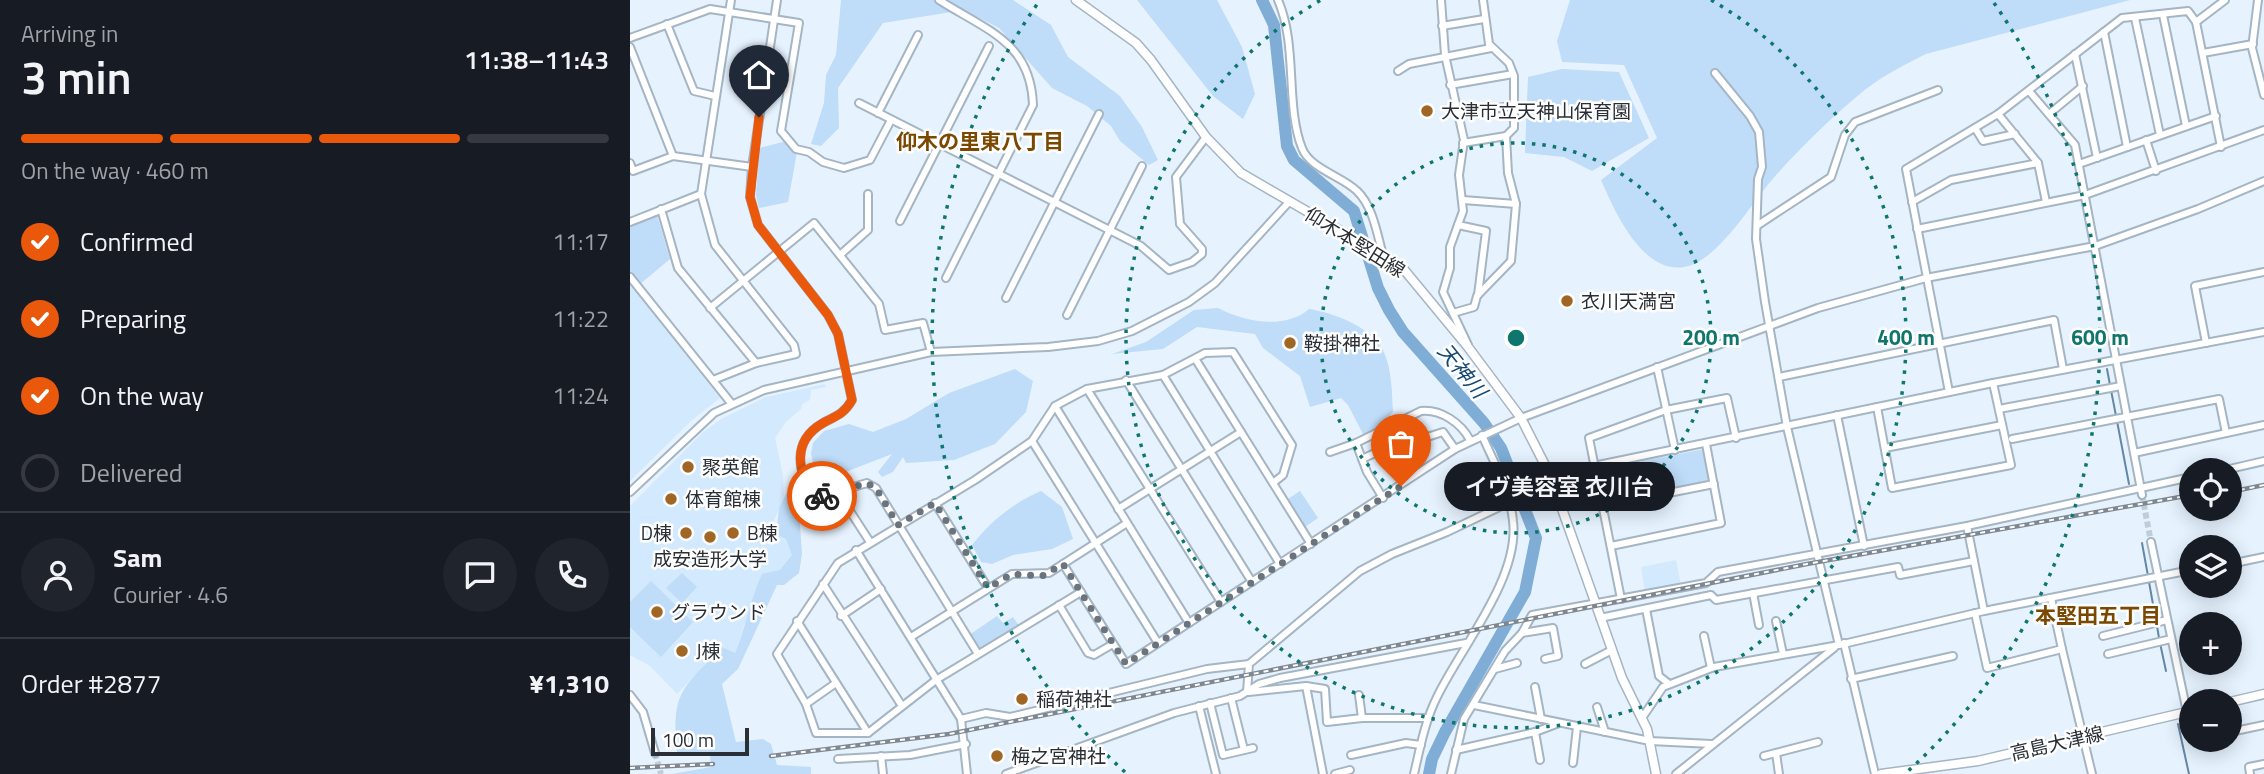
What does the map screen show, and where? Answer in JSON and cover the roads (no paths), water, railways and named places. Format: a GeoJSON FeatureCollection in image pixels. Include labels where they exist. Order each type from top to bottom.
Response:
{"type":"FeatureCollection","features":[{"type":"Feature","properties":{"kind":"main road","name":"仰木本堅田線"},"geometry":{"type":"LineString","coordinates":[[1076,0],[1136,43],[1152,60],[1206,137],[1241,173],[1383,255],[1413,278],[1468,347],[1521,418],[1550,475],[1587,574],[1594,604],[1643,718],[1656,774]]}},
{"type":"Feature","properties":{"kind":"main road"},"geometry":{"type":"LineString","coordinates":[[2242,699],[2264,694]]}},
{"type":"Feature","properties":{"kind":"main road","name":"高島大津線"},"geometry":{"type":"LineString","coordinates":[[1881,774],[1978,761],[2179,714]]}},
{"type":"Feature","properties":{"kind":"street"},"geometry":{"type":"LineString","coordinates":[[713,380],[755,363],[796,354],[794,345],[715,245],[701,194],[731,0]]}},
{"type":"Feature","properties":{"kind":"street"},"geometry":{"type":"LineString","coordinates":[[777,0],[750,197],[758,225],[777,253],[828,315],[838,334],[852,400],[846,410],[813,430],[800,449],[799,464],[813,500]]}},
{"type":"Feature","properties":{"kind":"street"},"geometry":{"type":"LineString","coordinates":[[939,0],[1016,50],[1030,78],[1033,105],[946,278]]}},
{"type":"Feature","properties":{"kind":"street"},"geometry":{"type":"LineString","coordinates":[[1278,0],[1286,25],[1297,132],[1303,152],[1357,191],[1369,209],[1383,255]]}},
{"type":"Feature","properties":{"kind":"street"},"geometry":{"type":"LineString","coordinates":[[1441,0],[1445,55],[1464,143],[1459,175],[1463,201],[1450,247],[1450,268],[1443,292],[1468,347]]}},
{"type":"Feature","properties":{"kind":"street"},"geometry":{"type":"LineString","coordinates":[[1464,143],[1506,136],[1514,128],[1513,74],[1509,63],[1491,48],[1484,19],[1483,0]]}},
{"type":"Feature","properties":{"kind":"street"},"geometry":{"type":"LineString","coordinates":[[2196,22],[2225,0]]}},
{"type":"Feature","properties":{"kind":"street"},"geometry":{"type":"LineString","coordinates":[[2258,0],[2253,44],[2255,64],[2264,95]]}},
{"type":"Feature","properties":{"kind":"street"},"geometry":{"type":"LineString","coordinates":[[630,38],[703,10],[799,23],[782,131],[796,149],[844,168],[870,160],[891,120]]}},
{"type":"Feature","properties":{"kind":"street"},"geometry":{"type":"LineString","coordinates":[[1949,392],[1906,169],[1998,114],[2122,18],[2188,11],[2196,22],[2221,148]]}},
{"type":"Feature","properties":{"kind":"street"},"geometry":{"type":"LineString","coordinates":[[2163,15],[2186,126]]}},
{"type":"Feature","properties":{"kind":"street"},"geometry":{"type":"LineString","coordinates":[[2135,18],[2160,135]]}},
{"type":"Feature","properties":{"kind":"street"},"geometry":{"type":"LineString","coordinates":[[1442,26],[1484,19]]}},
{"type":"Feature","properties":{"kind":"street"},"geometry":{"type":"LineString","coordinates":[[667,24],[694,91],[715,96]]}},
{"type":"Feature","properties":{"kind":"street"},"geometry":{"type":"LineString","coordinates":[[2104,32],[2127,147]]}},
{"type":"Feature","properties":{"kind":"street"},"geometry":{"type":"LineString","coordinates":[[878,113],[918,35]]}},
{"type":"Feature","properties":{"kind":"street"},"geometry":{"type":"LineString","coordinates":[[2203,53],[2253,44]]}},
{"type":"Feature","properties":{"kind":"street"},"geometry":{"type":"LineString","coordinates":[[900,221],[989,46]]}},
{"type":"Feature","properties":{"kind":"street"},"geometry":{"type":"LineString","coordinates":[[630,47],[673,156]]}},
{"type":"Feature","properties":{"kind":"street"},"geometry":{"type":"LineString","coordinates":[[1398,71],[1409,64],[1445,55],[1491,48]]}},
{"type":"Feature","properties":{"kind":"street"},"geometry":{"type":"LineString","coordinates":[[2075,54],[2096,158]]}},
{"type":"Feature","properties":{"kind":"street"},"geometry":{"type":"LineString","coordinates":[[2255,64],[2264,62]]}},
{"type":"Feature","properties":{"kind":"street"},"geometry":{"type":"LineString","coordinates":[[1714,73],[1750,116],[1759,132],[1762,167],[1758,180],[1756,239],[1787,427],[1875,774]]}},
{"type":"Feature","properties":{"kind":"street"},"geometry":{"type":"LineString","coordinates":[[1450,85],[1513,74]]}},
{"type":"Feature","properties":{"kind":"street"},"geometry":{"type":"LineString","coordinates":[[2049,114],[2083,86]]}},
{"type":"Feature","properties":{"kind":"street"},"geometry":{"type":"LineString","coordinates":[[1758,225],[1831,177],[1845,135],[1855,122],[1938,90]]}},
{"type":"Feature","properties":{"kind":"street"},"geometry":{"type":"LineString","coordinates":[[2029,91],[2075,145],[2142,491]]}},
{"type":"Feature","properties":{"kind":"street"},"geometry":{"type":"LineString","coordinates":[[859,103],[1141,246],[1169,270],[1198,258],[1202,249],[1180,224],[1176,177],[1206,137]]}},
{"type":"Feature","properties":{"kind":"street"},"geometry":{"type":"LineString","coordinates":[[1459,115],[1515,105]]}},
{"type":"Feature","properties":{"kind":"street"},"geometry":{"type":"LineString","coordinates":[[1006,298],[1099,114]]}},
{"type":"Feature","properties":{"kind":"street"},"geometry":{"type":"LineString","coordinates":[[1998,114],[2038,163],[2046,202]]}},
{"type":"Feature","properties":{"kind":"street"},"geometry":{"type":"LineString","coordinates":[[2079,164],[2216,116]]}},
{"type":"Feature","properties":{"kind":"street"},"geometry":{"type":"LineString","coordinates":[[1975,128],[1983,141],[2015,134]]}},
{"type":"Feature","properties":{"kind":"street"},"geometry":{"type":"LineString","coordinates":[[1917,229],[2085,195],[2221,148],[2264,130]]}},
{"type":"Feature","properties":{"kind":"street"},"geometry":{"type":"LineString","coordinates":[[1477,296],[1511,261],[1516,204],[1508,173],[1506,136]]}},
{"type":"Feature","properties":{"kind":"street"},"geometry":{"type":"LineString","coordinates":[[2146,140],[2156,171]]}},
{"type":"Feature","properties":{"kind":"street"},"geometry":{"type":"LineString","coordinates":[[630,163],[633,171],[673,156],[752,167]]}},
{"type":"Feature","properties":{"kind":"street"},"geometry":{"type":"LineString","coordinates":[[1912,202],[1951,180],[2038,163]]}},
{"type":"Feature","properties":{"kind":"street"},"geometry":{"type":"LineString","coordinates":[[1067,315],[1142,166]]}},
{"type":"Feature","properties":{"kind":"street"},"geometry":{"type":"LineString","coordinates":[[1063,564],[1126,664],[1383,499],[1455,449],[1511,422],[1657,366],[1843,300],[1926,278],[2095,246],[2198,209],[2264,181]]}},
{"type":"Feature","properties":{"kind":"street"},"geometry":{"type":"LineString","coordinates":[[630,222],[701,194]]}},
{"type":"Feature","properties":{"kind":"street"},"geometry":{"type":"LineString","coordinates":[[840,255],[868,230],[868,194]]}},
{"type":"Feature","properties":{"kind":"street"},"geometry":{"type":"LineString","coordinates":[[1463,201],[1516,204]]}},
{"type":"Feature","properties":{"kind":"street"},"geometry":{"type":"LineString","coordinates":[[630,492],[696,427],[731,402],[764,390],[931,352],[1048,347],[1098,341],[1132,331],[1189,302],[1215,283],[1289,202]]}},
{"type":"Feature","properties":{"kind":"street"},"geometry":{"type":"LineString","coordinates":[[661,209],[678,268],[755,363]]}},
{"type":"Feature","properties":{"kind":"street"},"geometry":{"type":"LineString","coordinates":[[710,308],[814,223],[879,304],[885,330],[923,323],[931,352]]}},
{"type":"Feature","properties":{"kind":"street"},"geometry":{"type":"LineString","coordinates":[[1453,313],[1474,307],[1486,231],[1458,225]]}},
{"type":"Feature","properties":{"kind":"street"},"geometry":{"type":"LineString","coordinates":[[2206,343],[2195,286],[2264,272]]}},
{"type":"Feature","properties":{"kind":"street"},"geometry":{"type":"LineString","coordinates":[[630,277],[731,402]]}},
{"type":"Feature","properties":{"kind":"street"},"geometry":{"type":"LineString","coordinates":[[1779,377],[2054,320],[2063,369]]}},
{"type":"Feature","properties":{"kind":"street"},"geometry":{"type":"LineString","coordinates":[[1550,475],[1993,383],[2264,332]]}},
{"type":"Feature","properties":{"kind":"street"},"geometry":{"type":"LineString","coordinates":[[1080,592],[936,680],[868,733],[816,733],[806,704],[777,654],[838,563],[1032,441],[1055,406],[1087,388],[1163,374],[1196,360],[1205,353],[1233,352],[1292,445],[1283,475],[1273,483]]}},
{"type":"Feature","properties":{"kind":"street"},"geometry":{"type":"LineString","coordinates":[[1196,360],[1311,544]]}},
{"type":"Feature","properties":{"kind":"street"},"geometry":{"type":"LineString","coordinates":[[1657,366],[1675,450]]}},
{"type":"Feature","properties":{"kind":"street"},"geometry":{"type":"LineString","coordinates":[[1163,374],[1280,564]]}},
{"type":"Feature","properties":{"kind":"street"},"geometry":{"type":"LineString","coordinates":[[1126,380],[1252,582]]}},
{"type":"Feature","properties":{"kind":"street"},"geometry":{"type":"LineString","coordinates":[[1877,407],[1892,488],[2011,465],[1993,383]]}},
{"type":"Feature","properties":{"kind":"street"},"geometry":{"type":"LineString","coordinates":[[1999,409],[2121,386]]}},
{"type":"Feature","properties":{"kind":"street"},"geometry":{"type":"LineString","coordinates":[[1087,388],[1221,602]]}},
{"type":"Feature","properties":{"kind":"street"},"geometry":{"type":"LineString","coordinates":[[1621,599],[1589,438],[1666,410],[1727,398],[1735,438]]}},
{"type":"Feature","properties":{"kind":"street"},"geometry":{"type":"LineString","coordinates":[[2012,439],[2219,400],[2226,433]]}},
{"type":"Feature","properties":{"kind":"street"},"geometry":{"type":"LineString","coordinates":[[1055,406],[1189,623]]}},
{"type":"Feature","properties":{"kind":"street"},"geometry":{"type":"LineString","coordinates":[[1330,453],[1422,411],[1433,410],[1464,428],[1470,440]]}},
{"type":"Feature","properties":{"kind":"street"},"geometry":{"type":"LineString","coordinates":[[1837,415],[1864,545]]}},
{"type":"Feature","properties":{"kind":"street"},"geometry":{"type":"LineString","coordinates":[[1885,448],[2002,425]]}},
{"type":"Feature","properties":{"kind":"street"},"geometry":{"type":"LineString","coordinates":[[2134,453],[2264,425]]}},
{"type":"Feature","properties":{"kind":"street"},"geometry":{"type":"LineString","coordinates":[[1118,509],[1241,432]]}},
{"type":"Feature","properties":{"kind":"street"},"geometry":{"type":"LineString","coordinates":[[1362,458],[1409,437],[1424,438],[1443,432],[1455,449]]}},
{"type":"Feature","properties":{"kind":"street"},"geometry":{"type":"LineString","coordinates":[[1414,774],[1429,718],[1466,643],[1494,596],[1508,562],[1514,531],[1510,502],[1485,434]]}},
{"type":"Feature","properties":{"kind":"street"},"geometry":{"type":"LineString","coordinates":[[1032,441],[1158,643]]}},
{"type":"Feature","properties":{"kind":"street"},"geometry":{"type":"LineString","coordinates":[[1356,443],[1383,499]]}},
{"type":"Feature","properties":{"kind":"street"},"geometry":{"type":"LineString","coordinates":[[1611,546],[1721,523],[1706,444]]}},
{"type":"Feature","properties":{"kind":"street"},"geometry":{"type":"LineString","coordinates":[[2242,466],[2264,461]]}},
{"type":"Feature","properties":{"kind":"street"},"geometry":{"type":"LineString","coordinates":[[1451,774],[1464,719],[1505,651],[1522,633],[1532,615],[1706,583],[1718,572],[1967,526],[2142,491],[2179,480]]}},
{"type":"Feature","properties":{"kind":"street"},"geometry":{"type":"LineString","coordinates":[[797,509],[813,500],[867,483],[876,488],[978,654]]}},
{"type":"Feature","properties":{"kind":"street"},"geometry":{"type":"LineString","coordinates":[[1603,506],[1714,484]]}},
{"type":"Feature","properties":{"kind":"street"},"geometry":{"type":"LineString","coordinates":[[838,491],[870,542]]}},
{"type":"Feature","properties":{"kind":"street"},"geometry":{"type":"LineString","coordinates":[[961,719],[986,713],[1010,717],[1207,669],[1248,664],[1360,571],[1510,502]]}},
{"type":"Feature","properties":{"kind":"street"},"geometry":{"type":"LineString","coordinates":[[935,503],[988,588]]}},
{"type":"Feature","properties":{"kind":"street"},"geometry":{"type":"LineString","coordinates":[[911,637],[1012,574],[1042,576],[1127,523]]}},
{"type":"Feature","properties":{"kind":"street"},"geometry":{"type":"LineString","coordinates":[[1967,526],[1984,611]]}},
{"type":"Feature","properties":{"kind":"street"},"geometry":{"type":"LineString","coordinates":[[2151,542],[2151,577],[2160,622],[2181,689]]}},
{"type":"Feature","properties":{"kind":"street"},"geometry":{"type":"LineString","coordinates":[[856,550],[961,719],[966,744],[967,774]]}},
{"type":"Feature","properties":{"kind":"street"},"geometry":{"type":"LineString","coordinates":[[2242,562],[2264,557]]}},
{"type":"Feature","properties":{"kind":"street"},"geometry":{"type":"LineString","coordinates":[[1600,618],[1711,595],[1716,600],[1898,567],[1900,575],[1974,561]]}},
{"type":"Feature","properties":{"kind":"street"},"geometry":{"type":"LineString","coordinates":[[1643,718],[1657,691],[1668,683],[1711,668],[1842,644],[1984,611],[2179,572]]}},
{"type":"Feature","properties":{"kind":"street"},"geometry":{"type":"LineString","coordinates":[[823,584],[841,616],[857,633],[902,706]]}},
{"type":"Feature","properties":{"kind":"street"},"geometry":{"type":"LineString","coordinates":[[841,616],[881,589]]}},
{"type":"Feature","properties":{"kind":"street"},"geometry":{"type":"LineString","coordinates":[[1753,593],[1759,625]]}},
{"type":"Feature","properties":{"kind":"street"},"geometry":{"type":"LineString","coordinates":[[2051,598],[2092,774]]}},
{"type":"Feature","properties":{"kind":"street"},"geometry":{"type":"LineString","coordinates":[[1059,605],[1088,653],[1094,655],[1113,644]]}},
{"type":"Feature","properties":{"kind":"street"},"geometry":{"type":"LineString","coordinates":[[1646,609],[1660,676],[1668,683]]}},
{"type":"Feature","properties":{"kind":"street"},"geometry":{"type":"LineString","coordinates":[[1975,613],[1987,668],[2062,649]]}},
{"type":"Feature","properties":{"kind":"street"},"geometry":{"type":"LineString","coordinates":[[797,621],[868,733]]}},
{"type":"Feature","properties":{"kind":"street"},"geometry":{"type":"LineString","coordinates":[[1776,621],[1783,654]]}},
{"type":"Feature","properties":{"kind":"street"},"geometry":{"type":"LineString","coordinates":[[2103,636],[2160,622]]}},
{"type":"Feature","properties":{"kind":"street"},"geometry":{"type":"LineString","coordinates":[[1522,633],[1553,628],[1558,656],[1545,659]]}},
{"type":"Feature","properties":{"kind":"street"},"geometry":{"type":"LineString","coordinates":[[1704,636],[1711,668]]}},
{"type":"Feature","properties":{"kind":"street"},"geometry":{"type":"LineString","coordinates":[[2108,654],[2164,641]]}},
{"type":"Feature","properties":{"kind":"street"},"geometry":{"type":"LineString","coordinates":[[1006,774],[1199,706],[1231,698],[1259,684],[1280,678],[1466,643]]}},
{"type":"Feature","properties":{"kind":"street"},"geometry":{"type":"LineString","coordinates":[[1676,774],[1706,753],[1712,744],[1800,672],[1842,644]]}},
{"type":"Feature","properties":{"kind":"street"},"geometry":{"type":"LineString","coordinates":[[1585,663],[1612,650]]}},
{"type":"Feature","properties":{"kind":"street"},"geometry":{"type":"LineString","coordinates":[[1851,679],[1953,656]]}},
{"type":"Feature","properties":{"kind":"street"},"geometry":{"type":"LineString","coordinates":[[1495,669],[1517,663]]}},
{"type":"Feature","properties":{"kind":"street"},"geometry":{"type":"LineString","coordinates":[[1247,692],[1248,664]]}},
{"type":"Feature","properties":{"kind":"street"},"geometry":{"type":"LineString","coordinates":[[806,704],[836,683]]}},
{"type":"Feature","properties":{"kind":"street"},"geometry":{"type":"LineString","coordinates":[[1247,692],[1306,687],[1325,689],[1328,722],[1362,718],[1429,718]]}},
{"type":"Feature","properties":{"kind":"street"},"geometry":{"type":"LineString","coordinates":[[1306,687],[1323,774]]}},
{"type":"Feature","properties":{"kind":"street"},"geometry":{"type":"LineString","coordinates":[[1535,687],[1541,719]]}},
{"type":"Feature","properties":{"kind":"street"},"geometry":{"type":"LineString","coordinates":[[630,695],[643,712],[655,753]]}},
{"type":"Feature","properties":{"kind":"street"},"geometry":{"type":"LineString","coordinates":[[1359,695],[1362,718]]}},
{"type":"Feature","properties":{"kind":"street"},"geometry":{"type":"LineString","coordinates":[[1231,698],[1244,750]]}},
{"type":"Feature","properties":{"kind":"street"},"geometry":{"type":"LineString","coordinates":[[1210,703],[1223,755],[1253,748]]}},
{"type":"Feature","properties":{"kind":"street"},"geometry":{"type":"LineString","coordinates":[[1474,705],[1650,741],[1712,744]]}},
{"type":"Feature","properties":{"kind":"street"},"geometry":{"type":"LineString","coordinates":[[1199,706],[1216,774]]}},
{"type":"Feature","properties":{"kind":"street"},"geometry":{"type":"LineString","coordinates":[[1597,708],[1605,732]]}},
{"type":"Feature","properties":{"kind":"street"},"geometry":{"type":"LineString","coordinates":[[1456,750],[1535,732],[1559,723]]}},
{"type":"Feature","properties":{"kind":"street"},"geometry":{"type":"LineString","coordinates":[[2242,730],[2264,725]]}},
{"type":"Feature","properties":{"kind":"street"},"geometry":{"type":"LineString","coordinates":[[1573,764],[1577,727]]}},
{"type":"Feature","properties":{"kind":"street"},"geometry":{"type":"LineString","coordinates":[[1535,732],[1540,760]]}},
{"type":"Feature","properties":{"kind":"street"},"geometry":{"type":"LineString","coordinates":[[1764,756],[1818,742]]}},
{"type":"Feature","properties":{"kind":"street"},"geometry":{"type":"LineString","coordinates":[[1351,755],[1406,743],[1421,744]]}},
{"type":"Feature","properties":{"kind":"street"},"geometry":{"type":"LineString","coordinates":[[838,759],[966,744]]}},
{"type":"Feature","properties":{"kind":"street"},"geometry":{"type":"LineString","coordinates":[[1776,753],[1779,774]]}},
{"type":"Feature","properties":{"kind":"street"},"geometry":{"type":"LineString","coordinates":[[881,756],[883,774]]}},
{"type":"Feature","properties":{"kind":"street"},"geometry":{"type":"LineString","coordinates":[[2250,774],[2249,767],[2264,764]]}},
{"type":"Feature","properties":{"kind":"street"},"geometry":{"type":"LineString","coordinates":[[1335,774],[1350,770]]}},
{"type":"Feature","properties":{"kind":"waterway","name":"天神川"},"geometry":{"type":"LineString","coordinates":[[1262,0],[1274,25],[1287,146],[1294,160],[1354,211],[1378,288],[1389,310],[1403,332],[1484,423],[1501,448],[1536,538],[1525,592],[1445,732],[1432,759],[1429,774]]}},
{"type":"Feature","properties":{"kind":"waterway"},"geometry":{"type":"LineString","coordinates":[[2107,369],[2110,385]]}},
{"type":"Feature","properties":{"kind":"waterway"},"geometry":{"type":"LineString","coordinates":[[2111,390],[2116,416]]}},
{"type":"Feature","properties":{"kind":"waterway"},"geometry":{"type":"LineString","coordinates":[[2117,421],[2129,484]]}},
{"type":"Feature","properties":{"kind":"waterway"},"geometry":{"type":"LineString","coordinates":[[2142,543],[2148,576]]}},
{"type":"Feature","properties":{"kind":"waterway"},"geometry":{"type":"LineString","coordinates":[[2149,582],[2156,621]]}},
{"type":"Feature","properties":{"kind":"waterway"},"geometry":{"type":"LineString","coordinates":[[2157,626],[2159,638]]}},
{"type":"Feature","properties":{"kind":"waterway"},"geometry":{"type":"LineString","coordinates":[[2160,643],[2166,671]]}},
{"type":"Feature","properties":{"kind":"waterway"},"geometry":{"type":"LineString","coordinates":[[2178,724],[2189,774]]}},
{"type":"Feature","properties":{"kind":"tunnel"},"geometry":{"type":"LineString","coordinates":[[2142,495],[2151,542]]}},
{"type":"Feature","properties":{"kind":"tunnel"},"geometry":{"type":"LineString","coordinates":[[655,753],[661,774]]}},
{"type":"Feature","properties":{"kind":"railway"},"geometry":{"type":"LineString","coordinates":[[2242,490],[2264,485]]}},
{"type":"Feature","properties":{"kind":"railway"},"geometry":{"type":"LineString","coordinates":[[771,756],[949,734],[1807,564],[2179,497]]}},
{"type":"Feature","properties":{"kind":"railway"},"geometry":{"type":"LineString","coordinates":[[630,768],[713,764]]}},
{"type":"Feature","properties":{"kind":"place","name":"大津市立天神山保育園"},"geometry":{"type":"Point","coordinates":[1427,111]}},
{"type":"Feature","properties":{"kind":"place","name":"衣川天満宮"},"geometry":{"type":"Point","coordinates":[1567,301]}},
{"type":"Feature","properties":{"kind":"place","name":"鞍掛神社"},"geometry":{"type":"Point","coordinates":[1290,343]}},
{"type":"Feature","properties":{"kind":"place","name":"聚英館"},"geometry":{"type":"Point","coordinates":[688,467]}},
{"type":"Feature","properties":{"kind":"place","name":"イヴ美容室 衣川台"},"geometry":{"type":"Point","coordinates":[1401,486]}},
{"type":"Feature","properties":{"kind":"place","name":"体育館棟"},"geometry":{"type":"Point","coordinates":[671,499]}},
{"type":"Feature","properties":{"kind":"place","name":"D棟"},"geometry":{"type":"Point","coordinates":[686,533]}},
{"type":"Feature","properties":{"kind":"place","name":"B棟"},"geometry":{"type":"Point","coordinates":[733,533]}},
{"type":"Feature","properties":{"kind":"place","name":"成安造形大学"},"geometry":{"type":"Point","coordinates":[710,537]}},
{"type":"Feature","properties":{"kind":"place","name":"グラウンド"},"geometry":{"type":"Point","coordinates":[657,612]}},
{"type":"Feature","properties":{"kind":"place","name":"J棟"},"geometry":{"type":"Point","coordinates":[682,651]}},
{"type":"Feature","properties":{"kind":"place","name":"稲荷神社"},"geometry":{"type":"Point","coordinates":[1022,699]}},
{"type":"Feature","properties":{"kind":"place","name":"梅之宮神社"},"geometry":{"type":"Point","coordinates":[997,756]}},
{"type":"Feature","properties":{"kind":"district","name":"仰木の里東八丁目"},"geometry":{"type":"Point","coordinates":[980,142]}},
{"type":"Feature","properties":{"kind":"district","name":"本堅田五丁目"},"geometry":{"type":"Point","coordinates":[2098,616]}}]}
